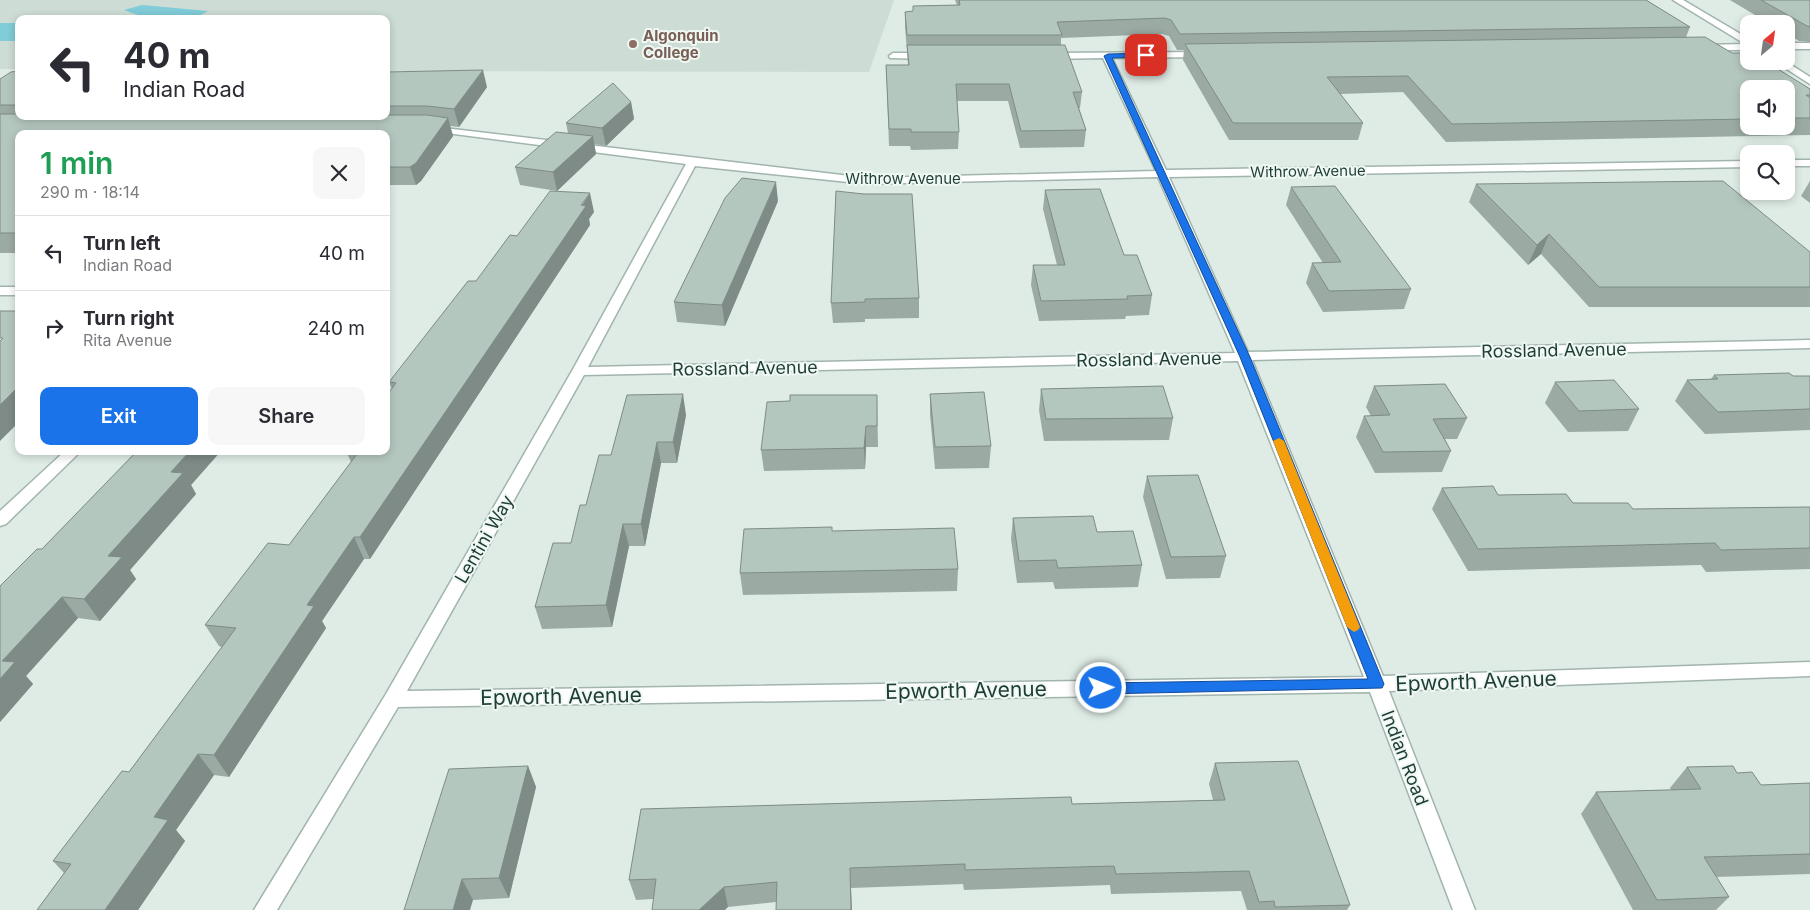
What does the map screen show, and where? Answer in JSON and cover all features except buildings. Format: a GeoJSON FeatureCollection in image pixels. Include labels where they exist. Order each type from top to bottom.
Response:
{"type":"FeatureCollection","features":[{"type":"Feature","properties":{"kind":"street"},"geometry":{"type":"LineString","coordinates":[[1677,0],[1740,39]]}},
{"type":"Feature","properties":{"kind":"street"},"geometry":{"type":"LineString","coordinates":[[1691,48],[1740,45]]}},
{"type":"Feature","properties":{"kind":"street"},"geometry":{"type":"LineString","coordinates":[[1795,46],[1810,46]]}},
{"type":"Feature","properties":{"kind":"street"},"geometry":{"type":"LineString","coordinates":[[1039,56],[1216,54]]}},
{"type":"Feature","properties":{"kind":"street"},"geometry":{"type":"LineString","coordinates":[[893,56],[932,56]]}},
{"type":"Feature","properties":{"kind":"street","name":"Indian Road"},"geometry":{"type":"LineString","coordinates":[[1108,56],[1245,357],[1377,684],[1464,910]]}},
{"type":"Feature","properties":{"kind":"street"},"geometry":{"type":"LineString","coordinates":[[1792,70],[1810,81]]}},
{"type":"Feature","properties":{"kind":"street","name":"Withrow Avenue"},"geometry":{"type":"LineString","coordinates":[[422,128],[692,162],[867,181],[1740,164]]}},
{"type":"Feature","properties":{"kind":"street","name":"Lentini Way"},"geometry":{"type":"LineString","coordinates":[[265,910],[393,699],[579,371],[692,162]]}},
{"type":"Feature","properties":{"kind":"street"},"geometry":{"type":"LineString","coordinates":[[1795,164],[1810,163]]}},
{"type":"Feature","properties":{"kind":"street"},"geometry":{"type":"LineString","coordinates":[[0,291],[15,291]]}},
{"type":"Feature","properties":{"kind":"street","name":"Rossland Avenue"},"geometry":{"type":"LineString","coordinates":[[579,371],[1810,344]]}},
{"type":"Feature","properties":{"kind":"street"},"geometry":{"type":"LineString","coordinates":[[0,520],[70,455]]}},
{"type":"Feature","properties":{"kind":"street","name":"Epworth Avenue"},"geometry":{"type":"LineString","coordinates":[[393,699],[1377,684],[1810,669]]}},
{"type":"Feature","properties":{"kind":"shaded area","name":"Algonquin College"},"geometry":{"type":"Polygon","coordinates":[[[0,0],[894,0],[869,72],[390,71],[390,15],[15,15],[15,69],[0,69],[0,0]]]}},
{"type":"Feature","properties":{"kind":"water"},"geometry":{"type":"Polygon","coordinates":[[[142,5],[208,11],[201,15],[139,15],[124,10],[142,5]]]}},
{"type":"Feature","properties":{"kind":"water"},"geometry":{"type":"Polygon","coordinates":[[[0,23],[15,23],[15,41],[0,41],[0,23]]]}},
{"type":"Feature","properties":{"kind":"slow traffic"},"geometry":{"type":"LineString","coordinates":[[1279,441],[1354,627]]}},
{"type":"Feature","properties":{"kind":"place","name":"Algonquin College"},"geometry":{"type":"Point","coordinates":[633,44]}},
{"type":"Feature","properties":{"kind":"route"},"geometry":{"type":"LineString","coordinates":[[1101,688],[1377,684],[1245,357],[1108,56],[1146,55]]}}]}
